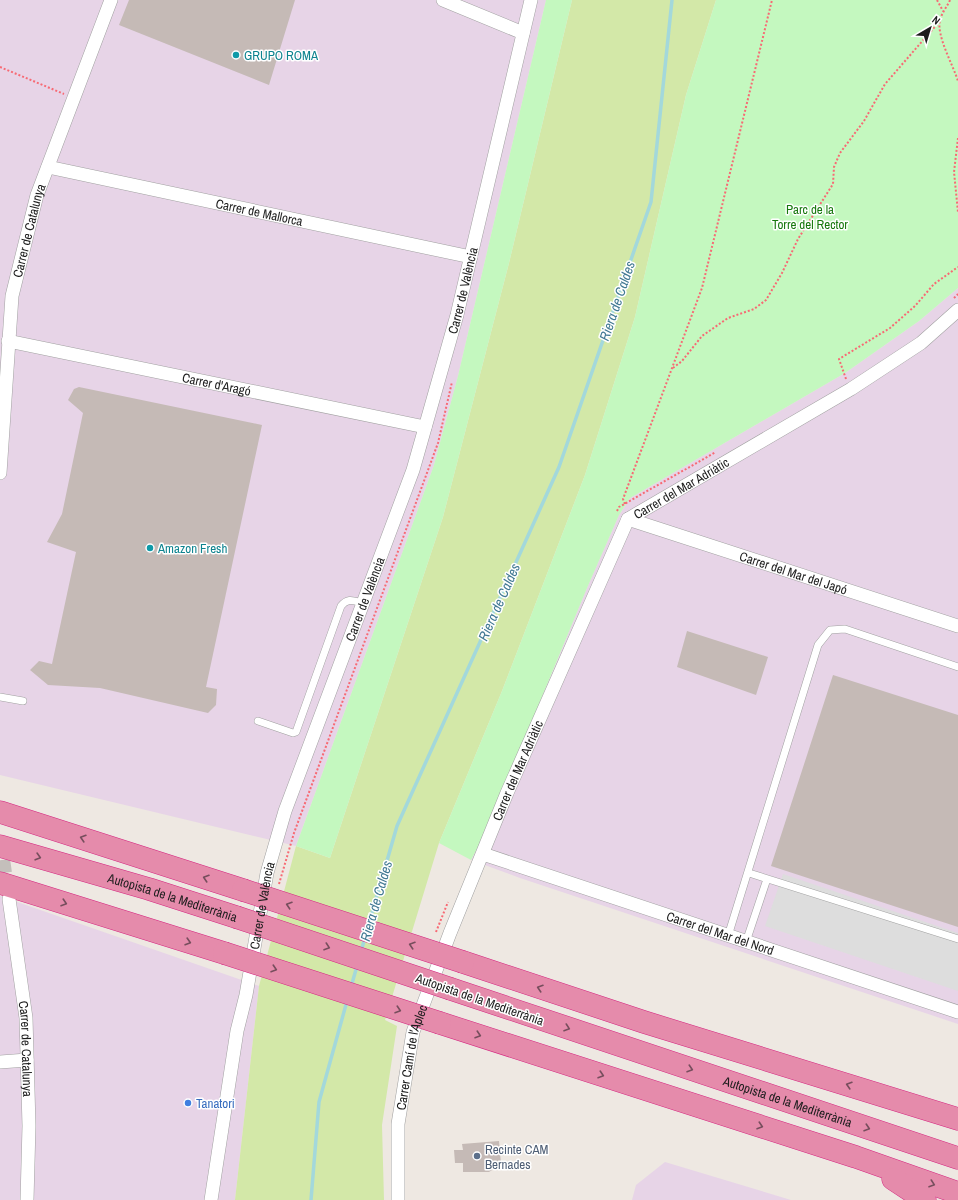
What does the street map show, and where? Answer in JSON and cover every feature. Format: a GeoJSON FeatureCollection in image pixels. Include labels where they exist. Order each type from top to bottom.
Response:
{"type":"FeatureCollection","features":[{"type":"Feature","properties":{"kind":"highway","name":"Autopista de la Mediterrània"},"geometry":{"type":"LineString","coordinates":[[0,812],[105,844],[644,1022],[958,1119]]}},
{"type":"Feature","properties":{"kind":"highway","name":"Autopista de la Mediterrània"},"geometry":{"type":"LineString","coordinates":[[0,846],[149,889],[236,917],[958,1158]]}},
{"type":"Feature","properties":{"kind":"highway"},"geometry":{"type":"LineString","coordinates":[[5,891],[224,953],[440,1024],[856,1157],[958,1193]]}},
{"type":"Feature","properties":{"kind":"highway"},"geometry":{"type":"LineString","coordinates":[[914,1105],[958,1114]]}},
{"type":"Feature","properties":{"kind":"highway"},"geometry":{"type":"LineString","coordinates":[[856,1157],[926,1200]]}},
{"type":"Feature","properties":{"kind":"street","name":"Carrer de Catalunya"},"geometry":{"type":"LineString","coordinates":[[0,473],[12,296],[37,195],[111,0]]}},
{"type":"Feature","properties":{"kind":"street"},"geometry":{"type":"LineString","coordinates":[[443,0],[523,33]]}},
{"type":"Feature","properties":{"kind":"street","name":"Carrer de València"},"geometry":{"type":"LineString","coordinates":[[211,1200],[238,1031],[246,995],[267,873],[285,811],[413,470],[457,315],[531,0]]}},
{"type":"Feature","properties":{"kind":"street","name":"Carrer de Mallorca"},"geometry":{"type":"LineString","coordinates":[[48,166],[471,257]]}},
{"type":"Feature","properties":{"kind":"street","name":"Carrer del Mar Adriàtic"},"geometry":{"type":"LineString","coordinates":[[483,854],[622,517],[848,384],[921,343],[955,305]]}},
{"type":"Feature","properties":{"kind":"street","name":"Carrer d'Aragó"},"geometry":{"type":"LineString","coordinates":[[8,341],[425,427]]}},
{"type":"Feature","properties":{"kind":"street","name":"Carrer del Mar del Japó"},"geometry":{"type":"LineString","coordinates":[[622,517],[958,626]]}},
{"type":"Feature","properties":{"kind":"street","name":"Carrer del Mar del Nord"},"geometry":{"type":"LineString","coordinates":[[483,854],[958,1012]]}},
{"type":"Feature","properties":{"kind":"street","name":"Carrer Camí de l'Aplec"},"geometry":{"type":"LineString","coordinates":[[398,1200],[398,1124],[413,1032],[450,933],[483,854]]}},
{"type":"Feature","properties":{"kind":"street","name":"Carrer de Catalunya"},"geometry":{"type":"LineString","coordinates":[[5,891],[26,1018],[29,1126],[27,1200]]}},
{"type":"Feature","properties":{"kind":"street"},"geometry":{"type":"LineString","coordinates":[[0,1062],[27,1060]]}},
{"type":"Feature","properties":{"kind":"lane"},"geometry":{"type":"LineString","coordinates":[[258,721],[293,733],[296,732],[341,606],[344,602],[351,599],[363,603]]}},
{"type":"Feature","properties":{"kind":"lane"},"geometry":{"type":"LineString","coordinates":[[728,936],[749,873],[818,645],[830,630],[845,629],[958,667]]}},
{"type":"Feature","properties":{"kind":"lane"},"geometry":{"type":"LineString","coordinates":[[0,697],[23,701]]}},
{"type":"Feature","properties":{"kind":"lane"},"geometry":{"type":"LineString","coordinates":[[749,873],[958,939]]}},
{"type":"Feature","properties":{"kind":"lane"},"geometry":{"type":"LineString","coordinates":[[746,942],[767,879]]}},
{"type":"Feature","properties":{"kind":"path"},"geometry":{"type":"LineString","coordinates":[[622,517],[625,504],[623,499],[702,288],[772,0]]}},
{"type":"Feature","properties":{"kind":"path"},"geometry":{"type":"LineString","coordinates":[[937,0],[943,11]]}},
{"type":"Feature","properties":{"kind":"path"},"geometry":{"type":"LineString","coordinates":[[672,369],[682,361],[702,336],[728,318],[754,309],[766,300],[782,273],[798,239],[833,184],[834,167],[840,153],[864,121],[885,84],[939,22],[943,11],[950,0]]}},
{"type":"Feature","properties":{"kind":"path"},"geometry":{"type":"LineString","coordinates":[[939,22],[944,45],[958,81]]}},
{"type":"Feature","properties":{"kind":"path"},"geometry":{"type":"LineString","coordinates":[[0,67],[74,98]]}},
{"type":"Feature","properties":{"kind":"path"},"geometry":{"type":"LineString","coordinates":[[958,138],[954,172],[958,212]]}},
{"type":"Feature","properties":{"kind":"path"},"geometry":{"type":"LineString","coordinates":[[848,384],[839,359],[890,328],[915,306],[934,284],[958,267]]}},
{"type":"Feature","properties":{"kind":"path"},"geometry":{"type":"LineString","coordinates":[[955,305],[958,294]]}},
{"type":"Feature","properties":{"kind":"path"},"geometry":{"type":"LineString","coordinates":[[848,384],[852,374]]}},
{"type":"Feature","properties":{"kind":"path"},"geometry":{"type":"LineString","coordinates":[[839,382],[848,384]]}},
{"type":"Feature","properties":{"kind":"path"},"geometry":{"type":"LineString","coordinates":[[622,517],[619,507],[721,449]]}},
{"type":"Feature","properties":{"kind":"path"},"geometry":{"type":"LineString","coordinates":[[434,938],[448,901]]}},
{"type":"Feature","properties":{"kind":"shaded area"},"geometry":{"type":"Polygon","coordinates":[[[0,0],[546,0],[458,376],[434,465],[296,846],[0,775],[0,0]]]}},
{"type":"Feature","properties":{"kind":"shaded area"},"geometry":{"type":"Polygon","coordinates":[[[958,288],[958,1024],[520,878],[471,860],[486,832],[587,588],[619,515],[630,498],[845,373],[919,321],[958,288]]]}},
{"type":"Feature","properties":{"kind":"shaded area"},"geometry":{"type":"Polygon","coordinates":[[[783,874],[958,933],[958,991],[765,926],[783,874]]]}},
{"type":"Feature","properties":{"kind":"shaded area"},"geometry":{"type":"Polygon","coordinates":[[[0,896],[259,986],[235,1200],[0,1200],[0,896]]]}},
{"type":"Feature","properties":{"kind":"shaded area"},"geometry":{"type":"Polygon","coordinates":[[[665,1162],[791,1200],[632,1200],[636,1185],[665,1162]]]}},
{"type":"Feature","properties":{"kind":"green space"},"geometry":{"type":"Polygon","coordinates":[[[546,0],[572,0],[509,263],[443,517],[330,858],[296,846],[434,465],[458,376],[546,0]]]}},
{"type":"Feature","properties":{"kind":"green space"},"geometry":{"type":"Polygon","coordinates":[[[572,0],[716,0],[686,95],[635,317],[585,475],[502,691],[439,843],[385,1020],[397,1026],[382,1125],[384,1200],[235,1200],[259,986],[296,846],[330,858],[443,517],[509,263],[572,0]]]}},
{"type":"Feature","properties":{"kind":"green space","name":"Parc de la Torre del Rector"},"geometry":{"type":"Polygon","coordinates":[[[716,0],[958,0],[958,288],[919,321],[845,373],[630,498],[619,515],[587,588],[486,832],[471,860],[439,843],[502,691],[585,475],[635,317],[686,95],[716,0]]]}},
{"type":"Feature","properties":{"kind":"building","name":"GRUPO ROMA"},"geometry":{"type":"Polygon","coordinates":[[[129,0],[295,0],[269,85],[119,25],[129,0]]]}},
{"type":"Feature","properties":{"kind":"building","name":"Amazon Fresh"},"geometry":{"type":"Polygon","coordinates":[[[79,387],[262,425],[206,687],[217,689],[216,705],[208,713],[100,688],[48,685],[30,670],[39,661],[52,664],[76,552],[47,542],[62,514],[83,413],[68,400],[74,389],[79,387]]]}},
{"type":"Feature","properties":{"kind":"building"},"geometry":{"type":"Polygon","coordinates":[[[687,631],[768,657],[756,695],[677,667],[687,631]]]}},
{"type":"Feature","properties":{"kind":"building"},"geometry":{"type":"Polygon","coordinates":[[[833,675],[958,715],[958,927],[771,866],[833,675]]]}},
{"type":"Feature","properties":{"kind":"building","name":"Recinte CAM Bernades"},"geometry":{"type":"Polygon","coordinates":[[[499,1141],[501,1164],[489,1172],[463,1172],[463,1163],[455,1163],[454,1150],[463,1150],[462,1144],[499,1141]]]}},
{"type":"Feature","properties":{"kind":"waterway","name":"Riera de Caldes"},"geometry":{"type":"LineString","coordinates":[[369,923],[397,826],[559,467],[651,202],[672,0]]}},
{"type":"Feature","properties":{"kind":"waterway","name":"Riera de Caldes"},"geometry":{"type":"LineString","coordinates":[[361,952],[365,937]]}},
{"type":"Feature","properties":{"kind":"waterway","name":"Riera de Caldes"},"geometry":{"type":"LineString","coordinates":[[351,987],[357,966]]}},
{"type":"Feature","properties":{"kind":"waterway","name":"Riera de Caldes"},"geometry":{"type":"LineString","coordinates":[[311,1200],[319,1102],[347,1001]]}},
{"type":"Feature","properties":{"kind":"tunnel"},"geometry":{"type":"LineString","coordinates":[[1,841],[8,891]]}},
{"type":"Feature","properties":{"kind":"place","name":"GRUPO ROMA"},"geometry":{"type":"Point","coordinates":[236,55]}},
{"type":"Feature","properties":{"kind":"place","name":"Amazon Fresh"},"geometry":{"type":"Point","coordinates":[150,548]}},
{"type":"Feature","properties":{"kind":"place","name":"Tanatori"},"geometry":{"type":"Point","coordinates":[188,1103]}},
{"type":"Feature","properties":{"kind":"place","name":"Recinte CAM Bernades"},"geometry":{"type":"Point","coordinates":[477,1156]}}]}
